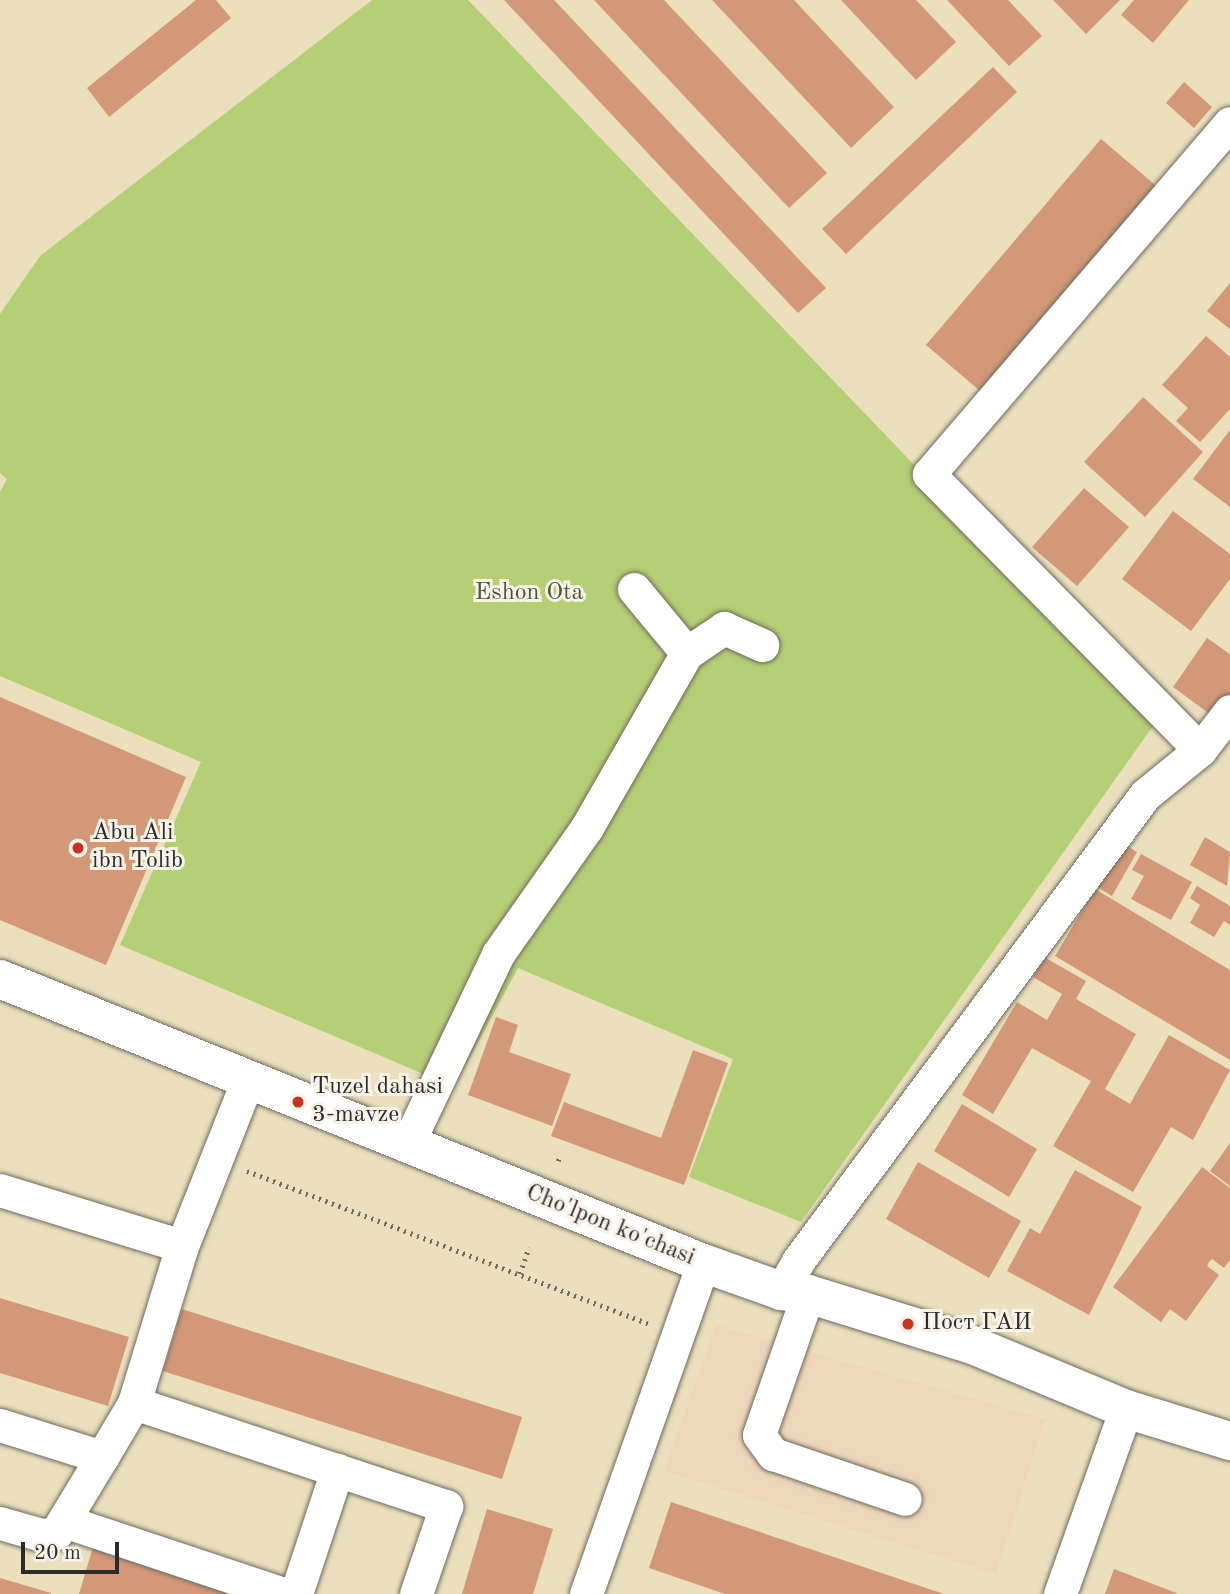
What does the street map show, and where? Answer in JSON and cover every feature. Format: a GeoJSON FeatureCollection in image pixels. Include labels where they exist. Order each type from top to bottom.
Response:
{"type":"FeatureCollection","features":[{"type":"Feature","properties":{"kind":"main road","name":"Cho'lpon ko'chasi"},"geometry":{"type":"LineString","coordinates":[[0,979],[247,1082],[703,1263],[794,1293],[970,1344],[1126,1409],[1230,1441]]}},
{"type":"Feature","properties":{"kind":"street"},"geometry":{"type":"LineString","coordinates":[[1200,750],[929,474],[1230,123]]}},
{"type":"Feature","properties":{"kind":"street"},"geometry":{"type":"LineString","coordinates":[[634,589],[687,653]]}},
{"type":"Feature","properties":{"kind":"street"},"geometry":{"type":"LineString","coordinates":[[407,1145],[498,954],[586,829],[687,653],[723,628],[762,645]]}},
{"type":"Feature","properties":{"kind":"street"},"geometry":{"type":"LineString","coordinates":[[905,1499],[773,1454],[759,1435],[794,1293],[798,1261],[1145,795],[1200,750],[1230,711]]}},
{"type":"Feature","properties":{"kind":"street"},"geometry":{"type":"LineString","coordinates":[[0,1523],[42,1535],[56,1533],[134,1404],[183,1246],[247,1082]]}},
{"type":"Feature","properties":{"kind":"street"},"geometry":{"type":"LineString","coordinates":[[0,1190],[183,1246]]}},
{"type":"Feature","properties":{"kind":"street"},"geometry":{"type":"LineString","coordinates":[[586,1594],[703,1263]]}},
{"type":"Feature","properties":{"kind":"street"},"geometry":{"type":"LineString","coordinates":[[134,1404],[446,1506],[416,1594]]}},
{"type":"Feature","properties":{"kind":"street"},"geometry":{"type":"LineString","coordinates":[[1060,1594],[1126,1409]]}},
{"type":"Feature","properties":{"kind":"street"},"geometry":{"type":"LineString","coordinates":[[0,1425],[102,1457]]}},
{"type":"Feature","properties":{"kind":"street"},"geometry":{"type":"LineString","coordinates":[[296,1594],[337,1470]]}},
{"type":"Feature","properties":{"kind":"street"},"geometry":{"type":"LineString","coordinates":[[64,1521],[284,1594]]}},
{"type":"Feature","properties":{"kind":"path"},"geometry":{"type":"LineString","coordinates":[[216,1160],[648,1322]]}},
{"type":"Feature","properties":{"kind":"path"},"geometry":{"type":"LineString","coordinates":[[520,1274],[529,1247]]}},
{"type":"Feature","properties":{"kind":"shaded area"},"geometry":{"type":"Polygon","coordinates":[[[716,1325],[1045,1419],[996,1574],[664,1471],[716,1325]]]}},
{"type":"Feature","properties":{"kind":"green space","name":"Eshon Ota"},"geometry":{"type":"Polygon","coordinates":[[[372,0],[468,0],[1158,719],[801,1222],[689,1177],[733,1059],[518,968],[454,1087],[120,945],[201,762],[0,676],[0,492],[7,479],[0,473],[0,314],[40,256],[372,0]]]}},
{"type":"Feature","properties":{"kind":"building"},"geometry":{"type":"Polygon","coordinates":[[[196,0],[216,0],[231,18],[109,117],[87,88],[196,0]]]}},
{"type":"Feature","properties":{"kind":"building"},"geometry":{"type":"Polygon","coordinates":[[[504,0],[554,0],[826,288],[798,313],[504,0]]]}},
{"type":"Feature","properties":{"kind":"building"},"geometry":{"type":"Polygon","coordinates":[[[594,0],[664,0],[827,173],[789,208],[594,0]]]}},
{"type":"Feature","properties":{"kind":"building"},"geometry":{"type":"Polygon","coordinates":[[[712,0],[794,0],[894,107],[851,148],[712,0]]]}},
{"type":"Feature","properties":{"kind":"building"},"geometry":{"type":"Polygon","coordinates":[[[841,0],[916,0],[956,42],[916,80],[841,0]]]}},
{"type":"Feature","properties":{"kind":"building"},"geometry":{"type":"Polygon","coordinates":[[[947,0],[1008,0],[1042,36],[1009,66],[947,0]]]}},
{"type":"Feature","properties":{"kind":"building"},"geometry":{"type":"Polygon","coordinates":[[[1053,0],[1120,0],[1086,34],[1053,0]]]}},
{"type":"Feature","properties":{"kind":"building"},"geometry":{"type":"Polygon","coordinates":[[[1134,0],[1189,0],[1153,43],[1121,15],[1134,0]]]}},
{"type":"Feature","properties":{"kind":"building"},"geometry":{"type":"Polygon","coordinates":[[[993,67],[1017,92],[846,254],[822,229],[993,67]]]}},
{"type":"Feature","properties":{"kind":"building"},"geometry":{"type":"Polygon","coordinates":[[[1184,82],[1212,107],[1194,128],[1166,103],[1184,82]]]}},
{"type":"Feature","properties":{"kind":"building"},"geometry":{"type":"Polygon","coordinates":[[[1101,139],[1160,189],[985,395],[926,345],[1101,139]]]}},
{"type":"Feature","properties":{"kind":"building"},"geometry":{"type":"Polygon","coordinates":[[[1230,283],[1230,329],[1207,311],[1230,283]]]}},
{"type":"Feature","properties":{"kind":"building"},"geometry":{"type":"Polygon","coordinates":[[[1206,336],[1230,357],[1230,409],[1200,442],[1176,421],[1188,408],[1162,385],[1206,336]]]}},
{"type":"Feature","properties":{"kind":"building"},"geometry":{"type":"Polygon","coordinates":[[[1143,397],[1203,452],[1145,517],[1084,462],[1143,397]]]}},
{"type":"Feature","properties":{"kind":"building"},"geometry":{"type":"Polygon","coordinates":[[[1230,430],[1230,507],[1193,479],[1230,430]]]}},
{"type":"Feature","properties":{"kind":"building"},"geometry":{"type":"Polygon","coordinates":[[[1084,488],[1129,527],[1077,586],[1032,547],[1084,488]]]}},
{"type":"Feature","properties":{"kind":"building"},"geometry":{"type":"Polygon","coordinates":[[[1173,511],[1230,554],[1230,579],[1191,631],[1122,579],[1173,511]]]}},
{"type":"Feature","properties":{"kind":"building"},"geometry":{"type":"Polygon","coordinates":[[[1207,638],[1230,654],[1230,703],[1218,720],[1173,687],[1207,638]]]}},
{"type":"Feature","properties":{"kind":"building","name":"Abu Ali ibn Tolib"},"geometry":{"type":"Polygon","coordinates":[[[0,697],[186,777],[106,965],[0,920],[0,697]]]}},
{"type":"Feature","properties":{"kind":"building"},"geometry":{"type":"Polygon","coordinates":[[[1205,837],[1230,852],[1227,886],[1190,865],[1205,837]]]}},
{"type":"Feature","properties":{"kind":"building"},"geometry":{"type":"Polygon","coordinates":[[[1117,840],[1137,852],[1112,896],[1092,884],[1117,840]]]}},
{"type":"Feature","properties":{"kind":"building"},"geometry":{"type":"Polygon","coordinates":[[[1141,854],[1192,882],[1171,920],[1131,899],[1144,876],[1132,870],[1141,854]]]}},
{"type":"Feature","properties":{"kind":"building"},"geometry":{"type":"Polygon","coordinates":[[[1197,886],[1230,906],[1230,925],[1224,921],[1214,937],[1190,923],[1200,905],[1190,898],[1197,886]]]}},
{"type":"Feature","properties":{"kind":"building"},"geometry":{"type":"Polygon","coordinates":[[[1095,889],[1230,970],[1230,1060],[1055,956],[1095,889]]]}},
{"type":"Feature","properties":{"kind":"building"},"geometry":{"type":"Polygon","coordinates":[[[1044,957],[1086,981],[1076,999],[1136,1034],[1105,1089],[1130,1104],[1169,1035],[1230,1070],[1193,1140],[1171,1127],[1133,1192],[1053,1146],[1091,1081],[1032,1048],[993,1114],[962,1095],[1017,1002],[1047,1020],[1062,994],[1033,977],[1044,957]]]}},
{"type":"Feature","properties":{"kind":"building"},"geometry":{"type":"Polygon","coordinates":[[[496,1017],[518,1025],[509,1052],[571,1074],[552,1126],[468,1095],[496,1017]]]}},
{"type":"Feature","properties":{"kind":"building"},"geometry":{"type":"Polygon","coordinates":[[[693,1050],[728,1063],[684,1185],[551,1136],[564,1102],[661,1138],[693,1050]]]}},
{"type":"Feature","properties":{"kind":"building"},"geometry":{"type":"Polygon","coordinates":[[[962,1104],[1037,1149],[1009,1197],[934,1151],[962,1104]]]}},
{"type":"Feature","properties":{"kind":"building"},"geometry":{"type":"Polygon","coordinates":[[[1230,1143],[1230,1186],[1210,1171],[1230,1143]]]}},
{"type":"Feature","properties":{"kind":"building"},"geometry":{"type":"Polygon","coordinates":[[[918,1162],[1021,1221],[989,1278],[886,1219],[918,1162]]]}},
{"type":"Feature","properties":{"kind":"building"},"geometry":{"type":"Polygon","coordinates":[[[1202,1167],[1230,1188],[1230,1260],[1224,1268],[1212,1259],[1209,1262],[1207,1266],[1219,1275],[1186,1321],[1170,1309],[1161,1322],[1113,1287],[1202,1167]]]}},
{"type":"Feature","properties":{"kind":"building"},"geometry":{"type":"Polygon","coordinates":[[[1075,1170],[1142,1207],[1089,1315],[1007,1271],[1030,1228],[1040,1234],[1075,1170]]]}},
{"type":"Feature","properties":{"kind":"building"},"geometry":{"type":"Polygon","coordinates":[[[0,1298],[129,1337],[108,1406],[0,1373],[0,1298]]]}},
{"type":"Feature","properties":{"kind":"building"},"geometry":{"type":"Polygon","coordinates":[[[182,1309],[522,1417],[502,1479],[163,1371],[182,1309]]]}},
{"type":"Feature","properties":{"kind":"building"},"geometry":{"type":"Polygon","coordinates":[[[671,1502],[944,1594],[725,1594],[649,1568],[671,1502]]]}},
{"type":"Feature","properties":{"kind":"building"},"geometry":{"type":"Polygon","coordinates":[[[487,1509],[553,1529],[533,1594],[462,1594],[487,1509]]]}},
{"type":"Feature","properties":{"kind":"building"},"geometry":{"type":"Polygon","coordinates":[[[93,1547],[242,1594],[79,1594],[93,1547]]]}},
{"type":"Feature","properties":{"kind":"building"},"geometry":{"type":"Polygon","coordinates":[[[1114,1569],[1179,1594],[1105,1594],[1114,1569]]]}},
{"type":"Feature","properties":{"kind":"building"},"geometry":{"type":"Polygon","coordinates":[[[0,1578],[51,1593],[51,1594],[0,1594],[0,1578]]]}},
{"type":"Feature","properties":{"kind":"place","name":"Abu Ali ibn Tolib"},"geometry":{"type":"Point","coordinates":[78,848]}},
{"type":"Feature","properties":{"kind":"place","name":"Tuzel dahasi 3-mavze"},"geometry":{"type":"Point","coordinates":[298,1102]}},
{"type":"Feature","properties":{"kind":"place","name":"Пост ГАИ"},"geometry":{"type":"Point","coordinates":[908,1324]}}]}
